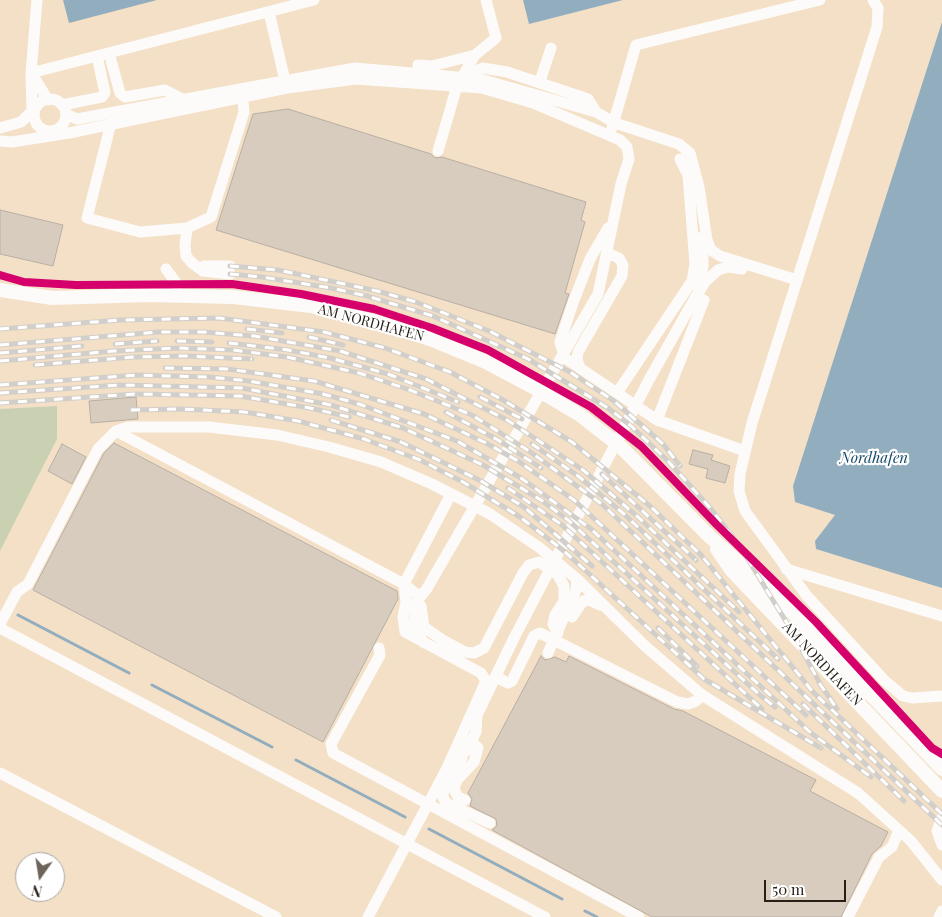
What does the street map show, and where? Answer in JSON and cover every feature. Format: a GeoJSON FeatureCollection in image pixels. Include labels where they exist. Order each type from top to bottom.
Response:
{"type":"FeatureCollection","features":[{"type":"Feature","properties":{"kind":"main road","name":"AM NORDHAFEN"},"geometry":{"type":"LineString","coordinates":[[0,290],[52,298],[234,297],[311,306],[374,321],[430,339],[486,362],[580,416],[621,447],[707,534],[788,608],[942,769]]}},
{"type":"Feature","properties":{"kind":"main road","name":"AM NORDHAFEN"},"geometry":{"type":"LineString","coordinates":[[707,534],[732,570],[942,791]]}},
{"type":"Feature","properties":{"kind":"lane"},"geometry":{"type":"LineString","coordinates":[[0,128],[21,122],[32,111],[31,73],[36,0]]}},
{"type":"Feature","properties":{"kind":"lane"},"geometry":{"type":"LineString","coordinates":[[31,73],[314,0]]}},
{"type":"Feature","properties":{"kind":"lane"},"geometry":{"type":"LineString","coordinates":[[438,151],[460,81],[475,55],[496,38],[486,0]]}},
{"type":"Feature","properties":{"kind":"lane"},"geometry":{"type":"LineString","coordinates":[[609,134],[615,123],[636,45],[820,0]]}},
{"type":"Feature","properties":{"kind":"lane"},"geometry":{"type":"LineString","coordinates":[[873,0],[878,8],[877,28],[745,451],[739,491],[745,511],[786,569],[807,596],[885,681],[902,696],[921,699],[942,696]]}},
{"type":"Feature","properties":{"kind":"lane"},"geometry":{"type":"LineString","coordinates":[[269,12],[286,84]]}},
{"type":"Feature","properties":{"kind":"lane"},"geometry":{"type":"LineString","coordinates":[[540,81],[551,48]]}},
{"type":"Feature","properties":{"kind":"lane"},"geometry":{"type":"LineString","coordinates":[[109,53],[120,93],[125,97],[165,90],[182,99]]}},
{"type":"Feature","properties":{"kind":"lane"},"geometry":{"type":"LineString","coordinates":[[0,141],[42,137],[106,124],[384,62],[432,66],[475,55]]}},
{"type":"Feature","properties":{"kind":"lane"},"geometry":{"type":"LineString","coordinates":[[0,133],[41,127],[56,130],[64,114],[102,97],[105,93],[97,56]]}},
{"type":"Feature","properties":{"kind":"lane"},"geometry":{"type":"LineString","coordinates":[[355,68],[460,81],[533,103],[620,140],[626,147],[629,159],[598,294],[424,592],[416,602],[414,626],[424,643]]}},
{"type":"Feature","properties":{"kind":"lane"},"geometry":{"type":"LineString","coordinates":[[460,81],[483,68],[492,68],[540,81],[588,99],[596,112]]}},
{"type":"Feature","properties":{"kind":"lane"},"geometry":{"type":"LineString","coordinates":[[31,73],[43,102],[77,119],[182,99],[243,92]]}},
{"type":"Feature","properties":{"kind":"lane"},"geometry":{"type":"LineString","coordinates":[[286,84],[356,79],[460,81],[480,79],[596,112],[615,123],[680,144],[690,153],[699,187],[707,240],[711,250],[720,256],[796,283]]}},
{"type":"Feature","properties":{"kind":"lane"},"geometry":{"type":"LineString","coordinates":[[106,124],[87,218],[140,232],[187,228],[211,217],[244,112],[243,92]]}},
{"type":"Feature","properties":{"kind":"lane"},"geometry":{"type":"LineString","coordinates":[[41,127],[34,114],[43,102]]}},
{"type":"Feature","properties":{"kind":"lane"},"geometry":{"type":"LineString","coordinates":[[64,114],[106,124]]}},
{"type":"Feature","properties":{"kind":"lane"},"geometry":{"type":"LineString","coordinates":[[0,141],[41,127]]}},
{"type":"Feature","properties":{"kind":"lane"},"geometry":{"type":"LineString","coordinates":[[617,393],[692,281],[695,264],[688,175],[680,159]]}},
{"type":"Feature","properties":{"kind":"lane"},"geometry":{"type":"LineString","coordinates":[[657,420],[699,299],[702,276],[703,214]]}},
{"type":"Feature","properties":{"kind":"lane"},"geometry":{"type":"LineString","coordinates":[[614,218],[590,259],[560,342],[564,358],[657,420],[745,451]]}},
{"type":"Feature","properties":{"kind":"lane"},"geometry":{"type":"LineString","coordinates":[[187,228],[186,256],[192,264],[203,271],[230,270]]}},
{"type":"Feature","properties":{"kind":"lane"},"geometry":{"type":"LineString","coordinates":[[580,368],[577,360],[578,352],[622,276],[623,265],[619,258],[607,253]]}},
{"type":"Feature","properties":{"kind":"lane"},"geometry":{"type":"LineString","coordinates":[[490,823],[446,803],[443,797],[444,789],[476,732],[477,715],[514,638],[650,378],[699,299],[711,276],[718,270],[728,267],[739,268],[796,283]]}},
{"type":"Feature","properties":{"kind":"lane"},"geometry":{"type":"LineString","coordinates":[[166,269],[177,284],[177,296]]}},
{"type":"Feature","properties":{"kind":"lane"},"geometry":{"type":"LineString","coordinates":[[0,624],[17,592],[28,584],[98,449],[116,432],[128,426],[178,426],[277,435],[380,462],[452,494],[497,518],[540,548],[577,579],[652,652],[702,695],[858,793],[899,830],[942,880]]}},
{"type":"Feature","properties":{"kind":"lane"},"geometry":{"type":"LineString","coordinates":[[116,432],[404,584],[415,593],[424,592]]}},
{"type":"Feature","properties":{"kind":"lane"},"geometry":{"type":"LineString","coordinates":[[368,917],[447,768],[486,681],[481,673],[405,632],[403,617],[406,602],[404,584],[452,494]]}},
{"type":"Feature","properties":{"kind":"lane"},"geometry":{"type":"LineString","coordinates":[[424,592],[420,612],[424,626],[440,639],[465,652],[474,653],[484,648],[523,573],[529,565],[539,562],[558,575],[564,586],[564,601],[553,624],[557,636],[677,702],[688,704],[696,701],[702,695]]}},
{"type":"Feature","properties":{"kind":"lane"},"geometry":{"type":"LineString","coordinates":[[786,569],[942,616]]}},
{"type":"Feature","properties":{"kind":"lane"},"geometry":{"type":"LineString","coordinates":[[548,653],[576,590],[577,579]]}},
{"type":"Feature","properties":{"kind":"lane"},"geometry":{"type":"LineString","coordinates":[[495,680],[503,689],[512,689],[534,646],[540,640],[557,636],[569,624],[576,607],[583,600],[589,600],[605,608]]}},
{"type":"Feature","properties":{"kind":"lane"},"geometry":{"type":"LineString","coordinates":[[0,628],[545,917]]}},
{"type":"Feature","properties":{"kind":"lane"},"geometry":{"type":"LineString","coordinates":[[379,648],[380,655],[331,744],[333,753],[639,917]]}},
{"type":"Feature","properties":{"kind":"lane"},"geometry":{"type":"LineString","coordinates":[[481,673],[487,672],[496,666],[507,655]]}},
{"type":"Feature","properties":{"kind":"lane"},"geometry":{"type":"LineString","coordinates":[[447,768],[468,746]]}},
{"type":"Feature","properties":{"kind":"lane"},"geometry":{"type":"LineString","coordinates":[[465,800],[458,797],[454,789],[457,780],[474,762],[478,748],[468,746]]}},
{"type":"Feature","properties":{"kind":"lane"},"geometry":{"type":"LineString","coordinates":[[0,773],[276,917]]}},
{"type":"Feature","properties":{"kind":"lane"},"geometry":{"type":"LineString","coordinates":[[942,818],[937,831],[942,845]]}},
{"type":"Feature","properties":{"kind":"lane"},"geometry":{"type":"LineString","coordinates":[[848,917],[879,857],[892,847],[899,830]]}},
{"type":"Feature","properties":{"kind":"lane"},"geometry":{"type":"LineString","coordinates":[[939,917],[942,911]]}},
{"type":"Feature","properties":{"kind":"shaded area"},"geometry":{"type":"Polygon","coordinates":[[[0,0],[63,0],[69,22],[157,0],[523,0],[530,24],[623,0],[942,0],[942,22],[793,486],[795,502],[835,515],[815,541],[816,549],[942,588],[942,917],[0,917],[0,551],[57,439],[57,406],[0,409],[0,0]]]}},
{"type":"Feature","properties":{"kind":"green space"},"geometry":{"type":"Polygon","coordinates":[[[57,406],[57,439],[0,551],[0,409],[57,406]]]}},
{"type":"Feature","properties":{"kind":"water"},"geometry":{"type":"Polygon","coordinates":[[[63,0],[157,0],[69,23],[63,0]]]}},
{"type":"Feature","properties":{"kind":"water"},"geometry":{"type":"Polygon","coordinates":[[[523,0],[623,0],[529,24],[523,0]]]}},
{"type":"Feature","properties":{"kind":"water","name":"Nordhafen"},"geometry":{"type":"Polygon","coordinates":[[[942,22],[942,588],[816,549],[815,541],[835,515],[795,502],[793,486],[942,22]]]}},
{"type":"Feature","properties":{"kind":"building"},"geometry":{"type":"Polygon","coordinates":[[[288,109],[431,154],[435,158],[442,157],[586,202],[581,220],[585,222],[565,293],[569,294],[555,334],[216,230],[253,114],[288,109]]]}},
{"type":"Feature","properties":{"kind":"building"},"geometry":{"type":"Polygon","coordinates":[[[0,210],[63,225],[53,266],[0,254],[0,210]]]}},
{"type":"Feature","properties":{"kind":"building"},"geometry":{"type":"Polygon","coordinates":[[[136,397],[138,419],[91,423],[89,401],[136,397]]]}},
{"type":"Feature","properties":{"kind":"building"},"geometry":{"type":"Polygon","coordinates":[[[114,443],[397,591],[398,599],[323,742],[33,590],[104,453],[114,443]]]}},
{"type":"Feature","properties":{"kind":"building"},"geometry":{"type":"Polygon","coordinates":[[[62,444],[86,457],[72,484],[48,471],[62,444]]]}},
{"type":"Feature","properties":{"kind":"building"},"geometry":{"type":"Polygon","coordinates":[[[693,450],[713,455],[711,460],[730,466],[725,483],[706,478],[708,469],[689,464],[693,450]]]}},
{"type":"Feature","properties":{"kind":"building"},"geometry":{"type":"Polygon","coordinates":[[[541,656],[545,660],[555,657],[566,662],[569,656],[674,709],[683,711],[816,780],[810,791],[888,832],[881,846],[872,854],[841,917],[652,917],[492,830],[497,826],[496,819],[470,806],[472,799],[468,793],[541,656]]]}},
{"type":"Feature","properties":{"kind":"waterway"},"geometry":{"type":"LineString","coordinates":[[18,615],[129,673]]}},
{"type":"Feature","properties":{"kind":"waterway"},"geometry":{"type":"LineString","coordinates":[[152,685],[272,747]]}},
{"type":"Feature","properties":{"kind":"waterway"},"geometry":{"type":"LineString","coordinates":[[296,760],[405,817]]}},
{"type":"Feature","properties":{"kind":"waterway"},"geometry":{"type":"LineString","coordinates":[[429,829],[562,899]]}},
{"type":"Feature","properties":{"kind":"waterway"},"geometry":{"type":"LineString","coordinates":[[585,911],[597,917]]}},
{"type":"Feature","properties":{"kind":"railway"},"geometry":{"type":"LineString","coordinates":[[230,266],[278,270],[377,291],[416,302],[489,331],[570,372],[614,401],[663,444],[680,466]]}},
{"type":"Feature","properties":{"kind":"railway"},"geometry":{"type":"LineString","coordinates":[[230,274],[331,288],[367,296],[433,316],[528,359],[608,408],[630,425],[667,460],[712,510],[741,548],[793,633],[820,684],[837,709]]}},
{"type":"Feature","properties":{"kind":"railway"},"geometry":{"type":"LineString","coordinates":[[0,329],[121,320],[219,318],[324,332],[385,348],[450,372],[503,400],[572,442],[651,507],[701,555],[813,692],[942,814]]}},
{"type":"Feature","properties":{"kind":"railway"},"geometry":{"type":"LineString","coordinates":[[247,329],[282,333]]}},
{"type":"Feature","properties":{"kind":"railway"},"geometry":{"type":"LineString","coordinates":[[0,345],[159,332],[203,332],[254,336],[340,351],[426,379],[507,420],[583,470],[638,517],[739,612]]}},
{"type":"Feature","properties":{"kind":"railway"},"geometry":{"type":"LineString","coordinates":[[309,337],[343,345]]}},
{"type":"Feature","properties":{"kind":"railway"},"geometry":{"type":"LineString","coordinates":[[115,344],[157,341]]}},
{"type":"Feature","properties":{"kind":"railway"},"geometry":{"type":"LineString","coordinates":[[177,341],[212,342]]}},
{"type":"Feature","properties":{"kind":"railway"},"geometry":{"type":"LineString","coordinates":[[229,343],[288,350],[330,358],[388,374],[458,402]]}},
{"type":"Feature","properties":{"kind":"railway"},"geometry":{"type":"LineString","coordinates":[[0,353],[82,346]]}},
{"type":"Feature","properties":{"kind":"railway"},"geometry":{"type":"LineString","coordinates":[[0,361],[114,351],[178,348],[233,350],[287,357],[359,373],[410,390],[472,415],[529,451],[603,505],[942,825]]}},
{"type":"Feature","properties":{"kind":"railway"},"geometry":{"type":"LineString","coordinates":[[35,365],[133,357],[185,356],[252,359]]}},
{"type":"Feature","properties":{"kind":"railway"},"geometry":{"type":"LineString","coordinates":[[165,368],[227,369],[314,381],[424,414],[486,443],[518,461],[574,500],[806,715]]}},
{"type":"Feature","properties":{"kind":"railway"},"geometry":{"type":"LineString","coordinates":[[0,385],[137,375],[209,377],[249,381],[323,394],[359,404],[457,441],[521,478],[591,529],[811,733],[871,777]]}},
{"type":"Feature","properties":{"kind":"railway"},"geometry":{"type":"LineString","coordinates":[[0,393],[120,385],[242,388],[331,405],[403,428],[483,465],[541,500],[568,520],[775,707]]}},
{"type":"Feature","properties":{"kind":"railway"},"geometry":{"type":"LineString","coordinates":[[0,403],[136,394],[240,396],[349,417]]}},
{"type":"Feature","properties":{"kind":"railway"},"geometry":{"type":"LineString","coordinates":[[480,397],[522,419]]}},
{"type":"Feature","properties":{"kind":"railway"},"geometry":{"type":"LineString","coordinates":[[131,410],[182,409],[244,412],[298,421],[364,439],[420,460],[463,482],[520,517],[564,551],[704,679],[821,748]]}},
{"type":"Feature","properties":{"kind":"railway"},"geometry":{"type":"LineString","coordinates":[[446,412],[498,440],[541,468]]}},
{"type":"Feature","properties":{"kind":"railway"},"geometry":{"type":"LineString","coordinates":[[331,420],[401,442],[481,481],[524,507],[592,566]]}},
{"type":"Feature","properties":{"kind":"railway"},"geometry":{"type":"LineString","coordinates":[[532,444],[578,476],[624,514],[778,659]]}},
{"type":"Feature","properties":{"kind":"railway"},"geometry":{"type":"LineString","coordinates":[[602,474],[696,560]]}},
{"type":"Feature","properties":{"kind":"railway"},"geometry":{"type":"LineString","coordinates":[[508,488],[562,525],[762,709]]}},
{"type":"Feature","properties":{"kind":"railway"},"geometry":{"type":"LineString","coordinates":[[658,628],[697,666]]}},
{"type":"Feature","properties":{"kind":"railway"},"geometry":{"type":"LineString","coordinates":[[803,704],[904,801]]}},
{"type":"Feature","properties":{"kind":"cycle path"},"geometry":{"type":"LineString","coordinates":[[0,275],[24,282],[76,285],[232,284],[301,294],[374,309],[432,328],[488,350],[591,407],[641,446],[717,525],[816,622],[932,748],[942,754]]}}]}
